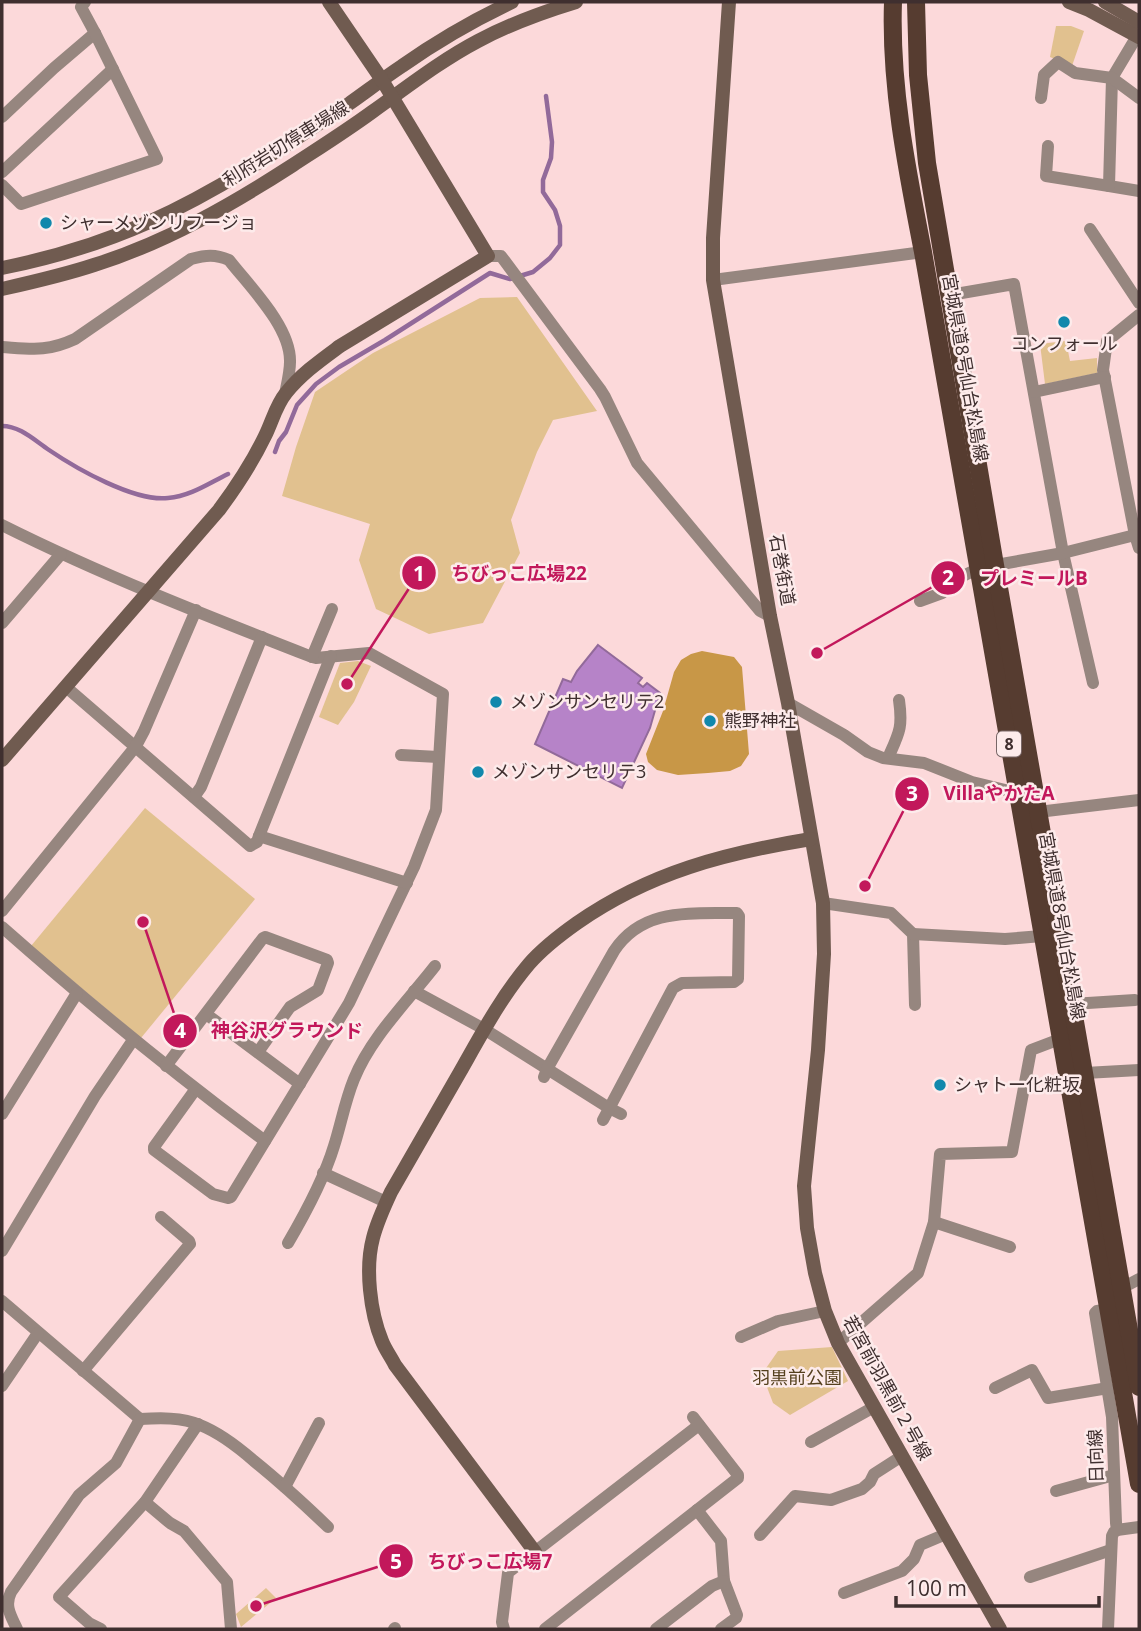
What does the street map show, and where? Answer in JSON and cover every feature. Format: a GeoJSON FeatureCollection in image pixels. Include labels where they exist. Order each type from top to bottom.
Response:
{"type":"FeatureCollection","features":[{"type":"Feature","properties":{"kind":"main road","name":"宮城県道8号仙台松島線"},"geometry":{"type":"LineString","coordinates":[[893,2],[896,80],[907,169],[1038,812],[1085,1073],[1119,1301],[1139,1485]]}},
{"type":"Feature","properties":{"kind":"main road","name":"宮城県道8号仙台松島線"},"geometry":{"type":"LineString","coordinates":[[916,2],[918,75],[927,163],[950,295],[1017,793],[1060,1039],[1139,1387]]}},
{"type":"Feature","properties":{"kind":"street"},"geometry":{"type":"LineString","coordinates":[[2,185],[21,204],[157,159],[81,7],[85,2]]}},
{"type":"Feature","properties":{"kind":"street"},"geometry":{"type":"LineString","coordinates":[[328,2],[382,80],[488,256]]}},
{"type":"Feature","properties":{"kind":"street","name":"利府岩切停車場線"},"geometry":{"type":"LineString","coordinates":[[2,268],[37,261],[94,243],[147,222],[196,198],[305,133],[440,41],[512,2]]}},
{"type":"Feature","properties":{"kind":"street","name":"利府岩切停車場線"},"geometry":{"type":"LineString","coordinates":[[2,289],[97,264],[153,243],[190,225],[291,166],[478,41],[515,24],[576,2]]}},
{"type":"Feature","properties":{"kind":"street","name":"石巻街道"},"geometry":{"type":"LineString","coordinates":[[729,2],[713,238],[713,280],[822,903],[824,954],[808,1144]]}},
{"type":"Feature","properties":{"kind":"street"},"geometry":{"type":"LineString","coordinates":[[1069,2],[1138,32]]}},
{"type":"Feature","properties":{"kind":"street"},"geometry":{"type":"LineString","coordinates":[[1105,2],[1138,32]]}},
{"type":"Feature","properties":{"kind":"street"},"geometry":{"type":"LineString","coordinates":[[1109,186],[1112,78],[1138,32]]}},
{"type":"Feature","properties":{"kind":"street"},"geometry":{"type":"LineString","coordinates":[[2,117],[95,33]]}},
{"type":"Feature","properties":{"kind":"street"},"geometry":{"type":"LineString","coordinates":[[1041,98],[1044,75],[1058,62],[1075,73],[1112,78],[1139,99]]}},
{"type":"Feature","properties":{"kind":"street"},"geometry":{"type":"LineString","coordinates":[[2,172],[113,69]]}},
{"type":"Feature","properties":{"kind":"street"},"geometry":{"type":"LineString","coordinates":[[1048,146],[1046,176],[1139,191]]}},
{"type":"Feature","properties":{"kind":"street"},"geometry":{"type":"LineString","coordinates":[[1090,229],[1139,303]]}},
{"type":"Feature","properties":{"kind":"street"},"geometry":{"type":"LineString","coordinates":[[713,280],[923,252]]}},
{"type":"Feature","properties":{"kind":"street"},"geometry":{"type":"LineString","coordinates":[[2,346],[38,350],[59,346],[75,339],[191,259],[208,255],[229,260],[279,324],[286,339],[290,360],[285,394],[237,486],[2,761]]}},
{"type":"Feature","properties":{"kind":"street"},"geometry":{"type":"LineString","coordinates":[[285,394],[318,362],[340,346],[488,256],[501,256],[605,397],[637,463],[760,611],[770,616]]}},
{"type":"Feature","properties":{"kind":"street"},"geometry":{"type":"LineString","coordinates":[[950,295],[1014,284],[1063,553],[1093,683]]}},
{"type":"Feature","properties":{"kind":"street"},"geometry":{"type":"LineString","coordinates":[[920,601],[942,593],[963,576],[987,567],[1138,539],[1103,370],[1107,341],[1139,315]]}},
{"type":"Feature","properties":{"kind":"street"},"geometry":{"type":"LineString","coordinates":[[1034,392],[1105,377]]}},
{"type":"Feature","properties":{"kind":"street"},"geometry":{"type":"LineString","coordinates":[[2,525],[148,592],[312,657],[369,653],[443,694],[435,815],[407,883],[349,1003],[228,1198],[212,1194],[153,1147],[195,1090]]}},
{"type":"Feature","properties":{"kind":"street"},"geometry":{"type":"LineString","coordinates":[[2,623],[61,554]]}},
{"type":"Feature","properties":{"kind":"street"},"geometry":{"type":"LineString","coordinates":[[312,657],[332,609]]}},
{"type":"Feature","properties":{"kind":"street"},"geometry":{"type":"LineString","coordinates":[[2,911],[136,746],[196,610]]}},
{"type":"Feature","properties":{"kind":"street"},"geometry":{"type":"LineString","coordinates":[[194,797],[201,786],[262,637]]}},
{"type":"Feature","properties":{"kind":"street"},"geometry":{"type":"LineString","coordinates":[[66,687],[250,846],[257,842],[331,656]]}},
{"type":"Feature","properties":{"kind":"street"},"geometry":{"type":"LineString","coordinates":[[888,758],[902,720],[899,700]]}},
{"type":"Feature","properties":{"kind":"street"},"geometry":{"type":"LineString","coordinates":[[788,704],[844,735],[868,752],[923,763],[972,782],[1017,793]]}},
{"type":"Feature","properties":{"kind":"street"},"geometry":{"type":"LineString","coordinates":[[401,755],[438,757]]}},
{"type":"Feature","properties":{"kind":"street"},"geometry":{"type":"LineString","coordinates":[[1038,812],[1139,800]]}},
{"type":"Feature","properties":{"kind":"street"},"geometry":{"type":"LineString","coordinates":[[259,836],[407,883]]}},
{"type":"Feature","properties":{"kind":"street"},"geometry":{"type":"LineString","coordinates":[[535,1552],[395,1365],[382,1340],[374,1311],[370,1276],[372,1241],[380,1215],[484,1029],[530,963],[554,939],[598,908],[656,879],[708,860],[811,839]]}},
{"type":"Feature","properties":{"kind":"street"},"geometry":{"type":"LineString","coordinates":[[822,903],[891,913],[913,934],[1005,939],[1042,936]]}},
{"type":"Feature","properties":{"kind":"street"},"geometry":{"type":"LineString","coordinates":[[414,990],[484,1029],[545,1073],[611,1114],[673,988],[682,983],[734,982],[738,979],[737,913],[665,915],[628,935],[614,951],[545,1073]]}},
{"type":"Feature","properties":{"kind":"street"},"geometry":{"type":"LineString","coordinates":[[2,927],[133,1040],[265,1142]]}},
{"type":"Feature","properties":{"kind":"street"},"geometry":{"type":"LineString","coordinates":[[913,934],[915,1005]]}},
{"type":"Feature","properties":{"kind":"street"},"geometry":{"type":"LineString","coordinates":[[166,1066],[265,937],[327,960],[328,963],[318,990],[290,1007],[258,1052]]}},
{"type":"Feature","properties":{"kind":"street"},"geometry":{"type":"LineString","coordinates":[[288,1243],[300,1223],[333,1148],[354,1078],[384,1028],[435,966]]}},
{"type":"Feature","properties":{"kind":"street"},"geometry":{"type":"LineString","coordinates":[[2,1115],[77,993]]}},
{"type":"Feature","properties":{"kind":"street"},"geometry":{"type":"LineString","coordinates":[[1072,1004],[1135,1000]]}},
{"type":"Feature","properties":{"kind":"street"},"geometry":{"type":"LineString","coordinates":[[206,1014],[300,1084]]}},
{"type":"Feature","properties":{"kind":"street"},"geometry":{"type":"LineString","coordinates":[[838,1343],[918,1273],[934,1222],[940,1154],[1012,1152],[1031,1050],[1060,1039]]}},
{"type":"Feature","properties":{"kind":"street"},"geometry":{"type":"LineString","coordinates":[[2,1251],[95,1096],[133,1040]]}},
{"type":"Feature","properties":{"kind":"street"},"geometry":{"type":"LineString","coordinates":[[1085,1073],[1139,1070]]}},
{"type":"Feature","properties":{"kind":"street","name":"若宮前羽黒前２号線"},"geometry":{"type":"LineString","coordinates":[[808,1144],[804,1186],[807,1228],[825,1311],[838,1343],[1000,1629]]}},
{"type":"Feature","properties":{"kind":"street"},"geometry":{"type":"LineString","coordinates":[[323,1173],[386,1202]]}},
{"type":"Feature","properties":{"kind":"street"},"geometry":{"type":"LineString","coordinates":[[83,1371],[190,1244],[161,1217]]}},
{"type":"Feature","properties":{"kind":"street"},"geometry":{"type":"LineString","coordinates":[[934,1222],[1010,1247]]}},
{"type":"Feature","properties":{"kind":"street"},"geometry":{"type":"LineString","coordinates":[[1119,1301],[1139,1279]]}},
{"type":"Feature","properties":{"kind":"street"},"geometry":{"type":"LineString","coordinates":[[2,1301],[140,1419],[156,1418],[198,1424],[234,1444],[328,1527]]}},
{"type":"Feature","properties":{"kind":"street","name":"日向線"},"geometry":{"type":"LineString","coordinates":[[1108,1629],[1112,1536],[1117,1530],[1114,1438],[1095,1313],[1119,1301]]}},
{"type":"Feature","properties":{"kind":"street"},"geometry":{"type":"LineString","coordinates":[[741,1337],[778,1321],[825,1311]]}},
{"type":"Feature","properties":{"kind":"street"},"geometry":{"type":"LineString","coordinates":[[2,1386],[38,1333]]}},
{"type":"Feature","properties":{"kind":"street"},"geometry":{"type":"LineString","coordinates":[[995,1388],[1032,1370],[1048,1398],[1108,1388]]}},
{"type":"Feature","properties":{"kind":"street"},"geometry":{"type":"LineString","coordinates":[[811,1442],[874,1407]]}},
{"type":"Feature","properties":{"kind":"street"},"geometry":{"type":"LineString","coordinates":[[18,1629],[4,1598],[11,1592],[79,1495],[116,1463],[140,1419]]}},
{"type":"Feature","properties":{"kind":"street"},"geometry":{"type":"LineString","coordinates":[[504,1629],[502,1622],[508,1573],[696,1421],[738,1478],[560,1625],[545,1629]]}},
{"type":"Feature","properties":{"kind":"street"},"geometry":{"type":"LineString","coordinates":[[285,1487],[319,1423]]}},
{"type":"Feature","properties":{"kind":"street"},"geometry":{"type":"LineString","coordinates":[[101,1629],[89,1623],[59,1597],[145,1503],[198,1424]]}},
{"type":"Feature","properties":{"kind":"street"},"geometry":{"type":"LineString","coordinates":[[760,1535],[795,1496],[831,1500],[862,1489],[874,1474],[902,1456]]}},
{"type":"Feature","properties":{"kind":"street"},"geometry":{"type":"LineString","coordinates":[[1056,1491],[1115,1475]]}},
{"type":"Feature","properties":{"kind":"street"},"geometry":{"type":"LineString","coordinates":[[145,1503],[184,1531],[227,1582],[231,1629]]}},
{"type":"Feature","properties":{"kind":"street"},"geometry":{"type":"LineString","coordinates":[[697,1510],[721,1541],[724,1581],[737,1615],[721,1629]]}},
{"type":"Feature","properties":{"kind":"street"},"geometry":{"type":"LineString","coordinates":[[1117,1530],[1139,1527]]}},
{"type":"Feature","properties":{"kind":"street"},"geometry":{"type":"LineString","coordinates":[[844,1593],[902,1571],[914,1559],[920,1545],[946,1534]]}},
{"type":"Feature","properties":{"kind":"street"},"geometry":{"type":"LineString","coordinates":[[1030,1577],[1111,1550]]}},
{"type":"Feature","properties":{"kind":"street"},"geometry":{"type":"LineString","coordinates":[[656,1629],[712,1586],[724,1581]]}},
{"type":"Feature","properties":{"kind":"green space"},"geometry":{"type":"Polygon","coordinates":[[[1056,26],[1071,26],[1084,31],[1072,66],[1050,57],[1056,26]]]}},
{"type":"Feature","properties":{"kind":"green space"},"geometry":{"type":"Polygon","coordinates":[[[517,297],[597,411],[553,420],[537,452],[511,520],[520,553],[483,623],[429,634],[376,609],[359,560],[370,524],[282,496],[315,392],[373,353],[480,298],[517,297]]]}},
{"type":"Feature","properties":{"kind":"green space"},"geometry":{"type":"Polygon","coordinates":[[[1066,341],[1070,361],[1097,358],[1097,373],[1045,384],[1040,344],[1066,341]]]}},
{"type":"Feature","properties":{"kind":"green space"},"geometry":{"type":"Polygon","coordinates":[[[358,661],[371,666],[354,702],[338,725],[319,717],[340,663],[358,661]]]}},
{"type":"Feature","properties":{"kind":"green space"},"geometry":{"type":"Polygon","coordinates":[[[145,808],[255,899],[141,1038],[31,946],[145,808]]]}},
{"type":"Feature","properties":{"kind":"green space","name":"羽黒前公園"},"geometry":{"type":"Polygon","coordinates":[[[832,1347],[848,1381],[790,1415],[773,1403],[762,1374],[778,1351],[832,1347]]]}},
{"type":"Feature","properties":{"kind":"green space"},"geometry":{"type":"Polygon","coordinates":[[[266,1588],[276,1598],[241,1627],[236,1614],[266,1588]]]}},
{"type":"Feature","properties":{"kind":"shaded area"},"geometry":{"type":"Polygon","coordinates":[[[598,645],[642,678],[638,683],[643,687],[647,683],[660,693],[650,728],[622,788],[535,744],[563,679],[571,682],[598,645]]]}},
{"type":"Feature","properties":{"kind":"shaded area"},"geometry":{"type":"Polygon","coordinates":[[[702,651],[734,657],[742,667],[749,754],[741,766],[730,771],[678,775],[657,770],[648,762],[646,754],[663,711],[674,672],[681,660],[702,651]]]}},
{"type":"Feature","properties":{"kind":"waterway"},"geometry":{"type":"LineString","coordinates":[[275,452],[297,405],[316,384],[339,367],[490,273],[510,279],[533,272],[550,258],[560,245],[560,226],[555,210],[543,192],[543,180],[551,158],[552,142],[546,96]]}},
{"type":"Feature","properties":{"kind":"waterway"},"geometry":{"type":"LineString","coordinates":[[2,426],[21,431],[90,475],[139,495],[155,498],[176,497],[228,474]]}},
{"type":"Feature","properties":{"kind":"place","name":"シャーメゾンリフージョ"},"geometry":{"type":"Point","coordinates":[46,223]}},
{"type":"Feature","properties":{"kind":"place","name":"コンフォール"},"geometry":{"type":"Point","coordinates":[1064,322]}},
{"type":"Feature","properties":{"kind":"place","name":"プレミールB"},"geometry":{"type":"Point","coordinates":[817,653]}},
{"type":"Feature","properties":{"kind":"place","name":"ちびっこ広場22"},"geometry":{"type":"Point","coordinates":[347,684]}},
{"type":"Feature","properties":{"kind":"place","name":"メゾンサンセリテ2"},"geometry":{"type":"Point","coordinates":[496,702]}},
{"type":"Feature","properties":{"kind":"place","name":"熊野神社"},"geometry":{"type":"Point","coordinates":[710,721]}},
{"type":"Feature","properties":{"kind":"place","name":"メゾンサンセリテ3"},"geometry":{"type":"Point","coordinates":[478,772]}},
{"type":"Feature","properties":{"kind":"place","name":"VillaやかたA"},"geometry":{"type":"Point","coordinates":[865,886]}},
{"type":"Feature","properties":{"kind":"place","name":"神谷沢グラウンド"},"geometry":{"type":"Point","coordinates":[143,922]}},
{"type":"Feature","properties":{"kind":"place","name":"シャトー化粧坂"},"geometry":{"type":"Point","coordinates":[940,1085]}},
{"type":"Feature","properties":{"kind":"place","name":"ちびっこ広場7"},"geometry":{"type":"Point","coordinates":[256,1606]}}]}
